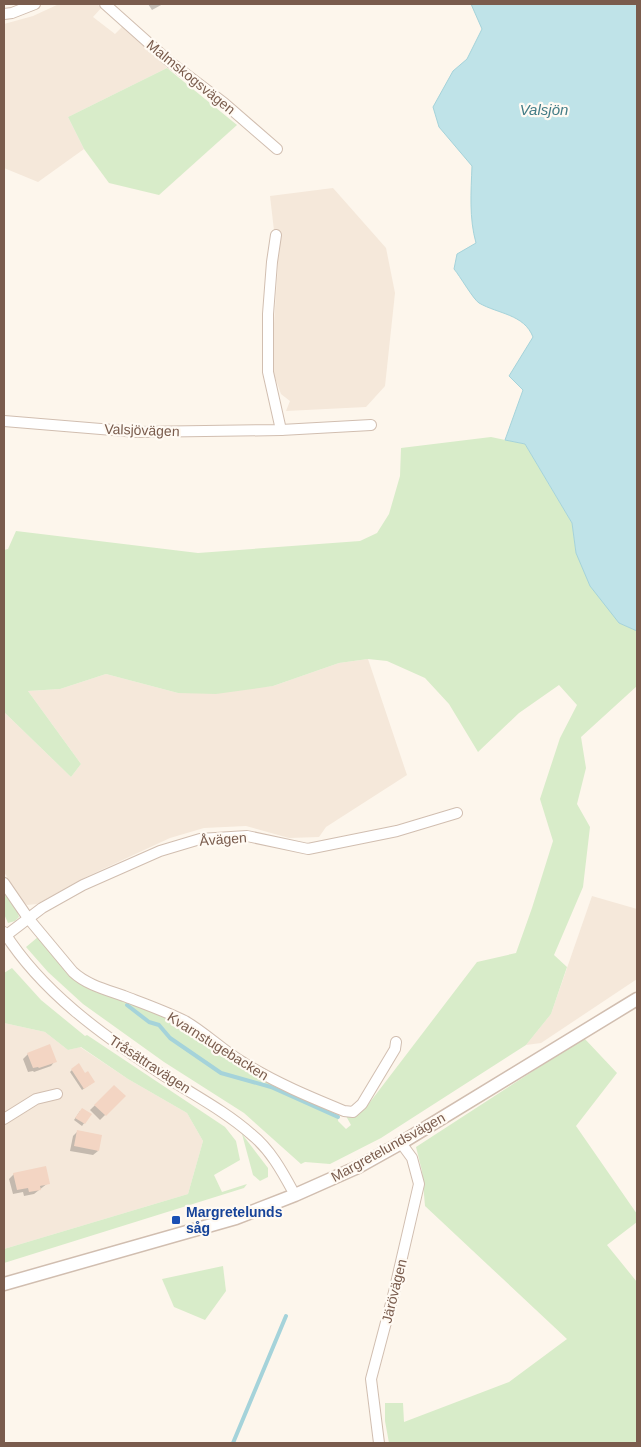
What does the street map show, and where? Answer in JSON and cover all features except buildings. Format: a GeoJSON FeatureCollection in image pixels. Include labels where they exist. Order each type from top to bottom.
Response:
{"type":"FeatureCollection","features":[{"type":"Feature","properties":{"kind":"street"},"geometry":{"type":"LineString","coordinates":[[4,14],[12,13],[35,4]]}},
{"type":"Feature","properties":{"kind":"street","name":"Malmskogsvägen"},"geometry":{"type":"LineString","coordinates":[[105,4],[170,62],[224,103],[277,149]]}},
{"type":"Feature","properties":{"kind":"street"},"geometry":{"type":"LineString","coordinates":[[276,235],[268,314],[268,372],[280,430]]}},
{"type":"Feature","properties":{"kind":"street","name":"Valsjövägen"},"geometry":{"type":"LineString","coordinates":[[4,421],[137,432],[280,430],[371,425]]}},
{"type":"Feature","properties":{"kind":"street","name":"Åvägen"},"geometry":{"type":"LineString","coordinates":[[5,935],[42,908],[83,885],[160,852],[200,839],[247,836],[308,849],[397,831],[457,813]]}},
{"type":"Feature","properties":{"kind":"street"},"geometry":{"type":"LineString","coordinates":[[4,883],[28,918]]}},
{"type":"Feature","properties":{"kind":"street","name":"Kvarnstugebacken"},"geometry":{"type":"LineString","coordinates":[[28,918],[73,972],[81,978],[99,987],[154,1007],[185,1022],[263,1075],[288,1088],[344,1111],[352,1112],[362,1104],[395,1049],[396,1042]]}},
{"type":"Feature","properties":{"kind":"street","name":"Tråsättravägen"},"geometry":{"type":"LineString","coordinates":[[5,935],[32,970],[54,993],[93,1026],[162,1074],[210,1103],[252,1134],[270,1154],[295,1195]]}},
{"type":"Feature","properties":{"kind":"street","name":"Margretelundsvägen"},"geometry":{"type":"LineString","coordinates":[[4,1284],[236,1218],[295,1195],[358,1167],[401,1143],[637,999]]}},
{"type":"Feature","properties":{"kind":"street"},"geometry":{"type":"LineString","coordinates":[[4,1119],[36,1099],[57,1094]]}},
{"type":"Feature","properties":{"kind":"street","name":"Järövägen"},"geometry":{"type":"LineString","coordinates":[[379,1443],[371,1379],[394,1292],[419,1184],[412,1158],[401,1143]]}},
{"type":"Feature","properties":{"kind":"shaded area"},"geometry":{"type":"Polygon","coordinates":[[[59,4],[96,4],[102,7],[93,17],[115,34],[124,25],[167,68],[68,117],[84,149],[38,182],[4,168],[4,24],[33,16],[59,4]]]}},
{"type":"Feature","properties":{"kind":"shaded area"},"geometry":{"type":"Polygon","coordinates":[[[333,188],[386,248],[395,293],[385,386],[366,407],[286,411],[290,401],[281,394],[273,372],[273,338],[278,265],[270,196],[333,188]]]}},
{"type":"Feature","properties":{"kind":"shaded area"},"geometry":{"type":"Polygon","coordinates":[[[368,659],[407,775],[326,827],[319,837],[289,838],[246,826],[204,828],[170,838],[86,877],[37,904],[27,905],[21,900],[4,872],[4,712],[71,777],[81,764],[28,691],[60,689],[106,674],[178,693],[273,686],[339,663],[368,659]]]}},
{"type":"Feature","properties":{"kind":"shaded area"},"geometry":{"type":"Polygon","coordinates":[[[592,896],[637,909],[637,979],[541,1043],[526,1045],[551,1014],[592,896]]]}},
{"type":"Feature","properties":{"kind":"shaded area"},"geometry":{"type":"Polygon","coordinates":[[[4,1023],[45,1032],[68,1050],[80,1047],[128,1079],[187,1113],[203,1141],[188,1194],[4,1249],[4,1023]]]}},
{"type":"Feature","properties":{"kind":"green space"},"geometry":{"type":"Polygon","coordinates":[[[167,68],[237,125],[159,195],[109,183],[84,149],[68,117],[167,68]]]}},
{"type":"Feature","properties":{"kind":"green space"},"geometry":{"type":"Polygon","coordinates":[[[491,437],[525,444],[572,523],[576,553],[619,623],[637,631],[637,686],[581,737],[586,768],[577,804],[590,827],[583,887],[554,955],[567,967],[551,1014],[526,1045],[381,1138],[330,1164],[305,1162],[301,1164],[244,1113],[164,1062],[83,1004],[48,972],[26,947],[38,937],[69,974],[166,1017],[339,1112],[338,1121],[346,1129],[351,1125],[346,1116],[364,1110],[477,962],[516,953],[553,841],[540,799],[560,738],[577,705],[559,685],[519,713],[478,752],[449,704],[425,678],[387,661],[368,659],[339,663],[273,686],[216,694],[178,693],[106,674],[60,689],[28,691],[81,764],[71,777],[4,712],[4,550],[8,549],[16,531],[198,553],[360,541],[377,533],[389,514],[400,476],[401,448],[491,437]]]}},
{"type":"Feature","properties":{"kind":"green space"},"geometry":{"type":"Polygon","coordinates":[[[4,889],[19,917],[15,921],[8,923],[4,914],[4,889]]]}},
{"type":"Feature","properties":{"kind":"green space"},"geometry":{"type":"Polygon","coordinates":[[[12,968],[41,1000],[85,1036],[87,1035],[225,1127],[236,1141],[240,1160],[214,1175],[222,1192],[247,1184],[244,1188],[4,1263],[4,1249],[188,1194],[203,1141],[187,1113],[128,1079],[81,1047],[68,1050],[45,1032],[4,1023],[4,973],[12,968]]]}},
{"type":"Feature","properties":{"kind":"green space"},"geometry":{"type":"Polygon","coordinates":[[[584,1038],[617,1073],[576,1126],[637,1214],[637,1222],[607,1245],[637,1282],[637,1443],[389,1443],[385,1421],[385,1403],[403,1403],[404,1422],[509,1382],[567,1339],[425,1206],[422,1171],[416,1147],[584,1038]]]}},
{"type":"Feature","properties":{"kind":"green space"},"geometry":{"type":"Polygon","coordinates":[[[242,1134],[268,1168],[268,1177],[260,1181],[253,1175],[242,1134]]]}},
{"type":"Feature","properties":{"kind":"green space"},"geometry":{"type":"Polygon","coordinates":[[[223,1266],[226,1291],[205,1320],[174,1307],[162,1279],[223,1266]]]}},
{"type":"Feature","properties":{"kind":"water","name":"Valsjön"},"geometry":{"type":"Polygon","coordinates":[[[471,4],[637,4],[637,631],[619,623],[590,586],[576,553],[572,523],[525,444],[505,440],[523,390],[509,376],[533,337],[529,329],[517,319],[479,303],[454,269],[457,254],[476,243],[471,215],[472,166],[439,127],[433,107],[453,71],[467,59],[482,29],[471,4]]]}},
{"type":"Feature","properties":{"kind":"waterway"},"geometry":{"type":"LineString","coordinates":[[127,1005],[149,1022],[159,1025],[170,1038],[221,1073],[271,1087],[338,1117]]}},
{"type":"Feature","properties":{"kind":"waterway"},"geometry":{"type":"LineString","coordinates":[[233,1443],[286,1316]]}},
{"type":"Feature","properties":{"kind":"place","name":"Margretelunds såg"},"geometry":{"type":"Point","coordinates":[176,1220]}}]}
